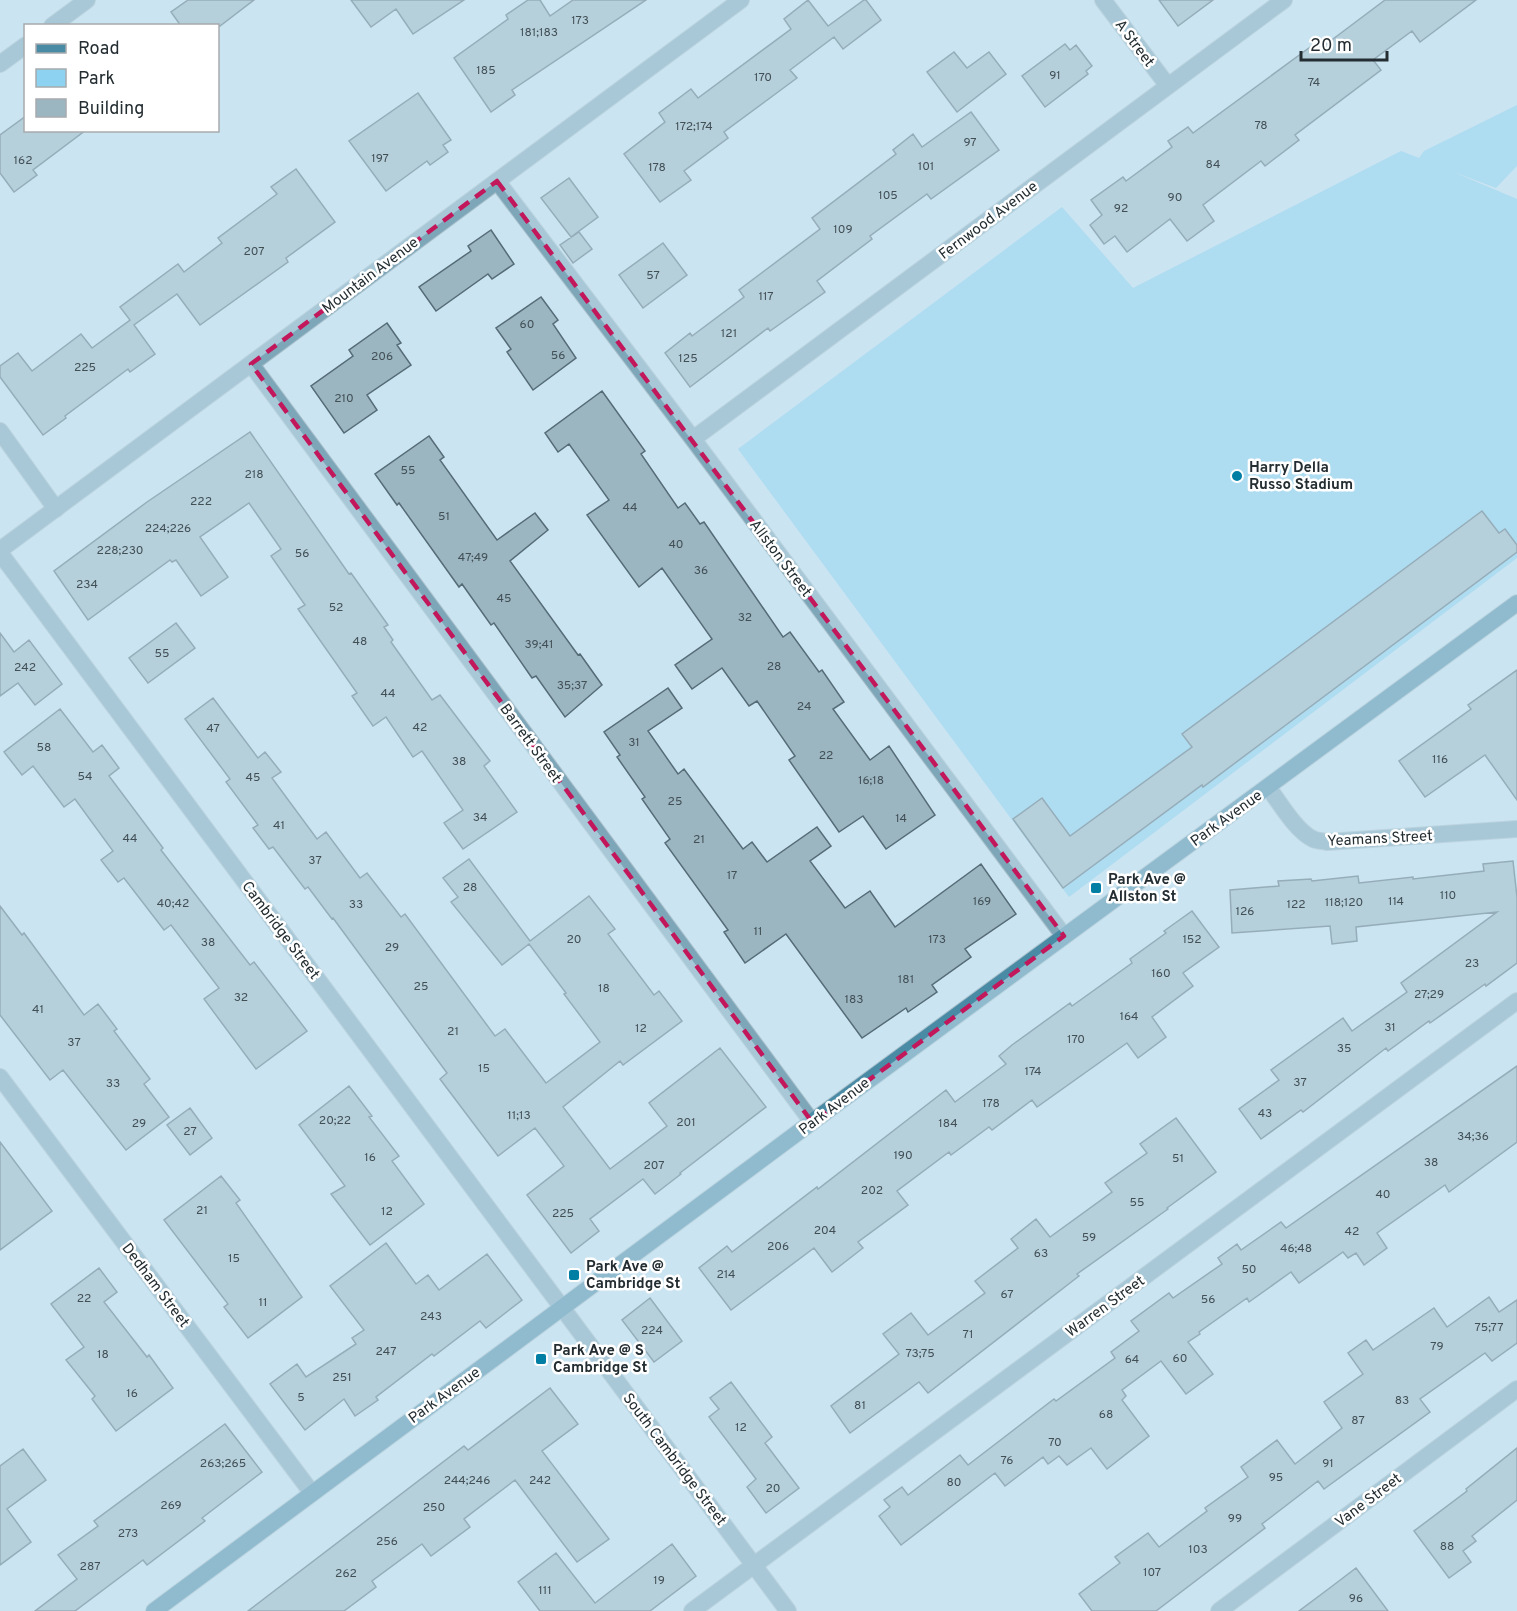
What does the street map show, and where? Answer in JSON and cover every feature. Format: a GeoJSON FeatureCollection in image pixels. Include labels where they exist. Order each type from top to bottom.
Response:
{"type":"FeatureCollection","features":[{"type":"Feature","properties":{"kind":"main road","name":"Park Avenue"},"geometry":{"type":"LineString","coordinates":[[154,1611],[812,1122],[1517,603]]}},
{"type":"Feature","properties":{"kind":"street"},"geometry":{"type":"LineString","coordinates":[[55,24],[87,0]]}},
{"type":"Feature","properties":{"kind":"street","name":"Mountain Avenue"},"geometry":{"type":"LineString","coordinates":[[0,551],[741,0]]}},
{"type":"Feature","properties":{"kind":"street","name":"A Street"},"geometry":{"type":"LineString","coordinates":[[1103,0],[1168,86]]}},
{"type":"Feature","properties":{"kind":"street","name":"Fernwood Avenue"},"geometry":{"type":"LineString","coordinates":[[693,439],[1284,0]]}},
{"type":"Feature","properties":{"kind":"street"},"geometry":{"type":"LineString","coordinates":[[0,64],[24,46]]}},
{"type":"Feature","properties":{"kind":"street","name":"Allston Street"},"geometry":{"type":"LineString","coordinates":[[497,181],[1064,936]]}},
{"type":"Feature","properties":{"kind":"street","name":"Barrett Street"},"geometry":{"type":"LineString","coordinates":[[251,363],[812,1122]]}},
{"type":"Feature","properties":{"kind":"street"},"geometry":{"type":"LineString","coordinates":[[0,431],[56,509]]}},
{"type":"Feature","properties":{"kind":"street","name":"Cambridge Street"},"geometry":{"type":"LineString","coordinates":[[0,551],[563,1308]]}},
{"type":"Feature","properties":{"kind":"street","name":"Yeamans Street"},"geometry":{"type":"LineString","coordinates":[[1268,787],[1302,830],[1317,841],[1517,830]]}},
{"type":"Feature","properties":{"kind":"street","name":"Warren Street"},"geometry":{"type":"LineString","coordinates":[[692,1611],[1517,1001]]}},
{"type":"Feature","properties":{"kind":"street","name":"Dedham Street"},"geometry":{"type":"LineString","coordinates":[[0,1077],[312,1493]]}},
{"type":"Feature","properties":{"kind":"street","name":"South Cambridge Street"},"geometry":{"type":"LineString","coordinates":[[563,1308],[788,1611]]}},
{"type":"Feature","properties":{"kind":"street","name":"Vane Street"},"geometry":{"type":"LineString","coordinates":[[1219,1611],[1517,1389]]}},
{"type":"Feature","properties":{"kind":"highlighted area"},"geometry":{"type":"Polygon","coordinates":[[[497,181],[1064,936],[812,1122],[251,364],[497,181]]]}},
{"type":"Feature","properties":{"kind":"green space"},"geometry":{"type":"Polygon","coordinates":[[[1517,105],[1517,166],[1496,188],[1451,171],[1517,199],[1517,558],[1069,897],[738,449],[1062,207],[1133,288],[1401,151],[1419,158],[1424,151],[1517,105]]]}},
{"type":"Feature","properties":{"kind":"building"},"geometry":{"type":"Polygon","coordinates":[[[188,0],[254,0],[220,26],[219,24],[180,24],[171,12],[188,0]]]}},
{"type":"Feature","properties":{"kind":"building"},"geometry":{"type":"Polygon","coordinates":[[[351,0],[464,0],[413,34],[396,9],[371,27],[351,0]]]}},
{"type":"Feature","properties":{"kind":"building"},"geometry":{"type":"Polygon","coordinates":[[[528,0],[540,0],[550,16],[573,0],[646,0],[512,90],[515,95],[491,112],[454,58],[508,19],[506,15],[528,0]]]}},
{"type":"Feature","properties":{"kind":"building"},"geometry":{"type":"Polygon","coordinates":[[[808,0],[828,26],[864,0],[881,20],[843,49],[834,37],[790,70],[797,78],[724,132],[728,138],[684,171],[691,180],[660,202],[624,154],[665,122],[659,113],[691,89],[698,98],[791,29],[784,19],[808,0]]]}},
{"type":"Feature","properties":{"kind":"building"},"geometry":{"type":"Polygon","coordinates":[[[1159,0],[1213,0],[1178,26],[1159,0]]]}},
{"type":"Feature","properties":{"kind":"building"},"geometry":{"type":"Polygon","coordinates":[[[1385,0],[1476,0],[1420,42],[1412,31],[1373,60],[1381,70],[1295,135],[1299,140],[1265,166],[1261,161],[1203,205],[1214,221],[1187,241],[1170,219],[1127,252],[1115,236],[1104,244],[1090,225],[1102,215],[1091,200],[1123,177],[1126,181],[1172,147],[1168,141],[1188,127],[1193,133],[1313,45],[1317,51],[1385,0]]]}},
{"type":"Feature","properties":{"kind":"building"},"geometry":{"type":"Polygon","coordinates":[[[1065,44],[1070,50],[1076,45],[1092,66],[1086,71],[1088,74],[1045,107],[1022,76],[1065,44]]]}},
{"type":"Feature","properties":{"kind":"building"},"geometry":{"type":"Polygon","coordinates":[[[954,52],[967,68],[989,52],[1006,74],[957,112],[927,72],[954,52]]]}},
{"type":"Feature","properties":{"kind":"building"},"geometry":{"type":"Polygon","coordinates":[[[418,93],[451,140],[443,145],[448,152],[430,165],[427,161],[386,191],[349,141],[418,93]]]}},
{"type":"Feature","properties":{"kind":"building"},"geometry":{"type":"Polygon","coordinates":[[[971,112],[999,150],[931,199],[927,194],[870,236],[872,239],[817,281],[825,292],[770,331],[768,328],[690,387],[665,353],[690,333],[692,336],[744,297],[739,290],[820,229],[812,218],[896,154],[893,150],[913,134],[922,147],[971,112]]]}},
{"type":"Feature","properties":{"kind":"building"},"geometry":{"type":"Polygon","coordinates":[[[24,117],[24,132],[83,132],[33,170],[37,175],[14,192],[0,173],[0,135],[24,117]]]}},
{"type":"Feature","properties":{"kind":"building"},"geometry":{"type":"Polygon","coordinates":[[[296,169],[335,222],[286,258],[288,262],[200,325],[177,294],[134,325],[155,354],[130,372],[128,369],[43,435],[0,377],[0,366],[18,353],[32,371],[81,334],[92,348],[130,320],[120,307],[178,264],[184,272],[222,243],[218,238],[277,194],[271,187],[296,169]]]}},
{"type":"Feature","properties":{"kind":"building"},"geometry":{"type":"Polygon","coordinates":[[[569,178],[598,217],[571,237],[541,198],[569,178]]]}},
{"type":"Feature","properties":{"kind":"building"},"geometry":{"type":"Polygon","coordinates":[[[491,230],[514,264],[492,279],[488,274],[436,311],[419,287],[471,251],[468,246],[491,230]]]}},
{"type":"Feature","properties":{"kind":"building"},"geometry":{"type":"Polygon","coordinates":[[[579,232],[592,249],[573,263],[560,245],[579,232]]]}},
{"type":"Feature","properties":{"kind":"building"},"geometry":{"type":"Polygon","coordinates":[[[663,243],[687,275],[643,308],[619,275],[663,243]]]}},
{"type":"Feature","properties":{"kind":"building"},"geometry":{"type":"Polygon","coordinates":[[[541,297],[558,320],[553,324],[576,358],[533,390],[507,352],[511,349],[496,328],[541,297]]]}},
{"type":"Feature","properties":{"kind":"building"},"geometry":{"type":"Polygon","coordinates":[[[387,323],[401,343],[397,345],[411,365],[367,395],[377,410],[344,433],[311,386],[353,356],[349,350],[387,323]]]}},
{"type":"Feature","properties":{"kind":"building"},"geometry":{"type":"Polygon","coordinates":[[[602,391],[645,451],[641,454],[678,508],[685,503],[700,524],[704,522],[783,637],[790,632],[819,672],[822,670],[844,702],[833,709],[870,760],[889,746],[935,815],[886,849],[863,816],[839,832],[789,760],[795,756],[757,701],[749,706],[722,668],[692,689],[675,665],[712,639],[662,568],[639,587],[587,515],[609,500],[569,444],[558,452],[545,433],[602,391]]]}},
{"type":"Feature","properties":{"kind":"building"},"geometry":{"type":"Polygon","coordinates":[[[250,432],[349,574],[351,573],[388,625],[384,627],[393,640],[391,642],[432,700],[440,695],[490,761],[484,766],[517,812],[463,849],[444,823],[463,810],[422,751],[413,757],[386,717],[373,726],[352,696],[357,693],[298,609],[305,605],[271,556],[281,549],[249,503],[200,537],[228,577],[201,596],[176,560],[172,562],[170,560],[88,620],[54,571],[147,502],[250,432]]]}},
{"type":"Feature","properties":{"kind":"building"},"geometry":{"type":"Polygon","coordinates":[[[429,436],[444,457],[440,460],[497,540],[535,513],[548,530],[510,561],[602,685],[565,717],[536,676],[532,678],[494,623],[491,625],[462,584],[459,587],[399,503],[397,505],[375,474],[429,436]]]}},
{"type":"Feature","properties":{"kind":"building"},"geometry":{"type":"Polygon","coordinates":[[[1482,511],[1499,533],[1505,529],[1517,545],[1517,552],[1203,787],[1202,785],[1063,888],[1013,819],[1042,798],[1070,836],[1192,747],[1182,734],[1482,511]]]}},
{"type":"Feature","properties":{"kind":"building"},"geometry":{"type":"Polygon","coordinates":[[[176,623],[195,648],[148,683],[129,658],[176,623]]]}},
{"type":"Feature","properties":{"kind":"building"},"geometry":{"type":"Polygon","coordinates":[[[0,633],[14,652],[29,640],[62,684],[35,705],[18,683],[0,696],[0,633]]]}},
{"type":"Feature","properties":{"kind":"building"},"geometry":{"type":"Polygon","coordinates":[[[1517,670],[1517,800],[1485,755],[1425,797],[1399,761],[1471,709],[1468,705],[1517,670]]]}},
{"type":"Feature","properties":{"kind":"building"},"geometry":{"type":"Polygon","coordinates":[[[668,688],[682,708],[648,731],[678,774],[684,769],[743,849],[752,842],[767,862],[817,827],[831,846],[810,861],[845,908],[870,891],[895,927],[981,864],[1016,914],[965,949],[971,957],[932,985],[937,992],[908,1012],[906,1008],[862,1038],[786,934],[745,963],[724,932],[728,930],[665,843],[670,839],[642,799],[645,797],[617,757],[620,755],[604,732],[668,688]]]}},
{"type":"Feature","properties":{"kind":"building"},"geometry":{"type":"Polygon","coordinates":[[[213,698],[258,758],[265,752],[281,772],[272,778],[317,839],[326,832],[360,878],[367,873],[401,917],[405,914],[495,1036],[505,1029],[546,1083],[600,1042],[529,944],[502,965],[451,902],[458,897],[443,878],[469,859],[530,941],[589,896],[615,929],[608,934],[654,995],[659,991],[682,1021],[623,1065],[620,1061],[563,1107],[610,1169],[667,1126],[649,1103],[720,1048],[766,1107],[655,1194],[643,1179],[590,1219],[599,1231],[571,1253],[527,1195],[564,1166],[535,1128],[498,1156],[440,1079],[447,1073],[333,918],[308,887],[305,889],[273,847],[269,849],[253,828],[258,825],[226,782],[230,779],[185,719],[213,698]]]}},
{"type":"Feature","properties":{"kind":"building"},"geometry":{"type":"Polygon","coordinates":[[[60,709],[93,752],[102,745],[119,768],[109,776],[163,848],[161,850],[250,965],[254,962],[307,1031],[256,1069],[204,999],[219,988],[171,925],[164,930],[124,878],[118,882],[101,860],[113,851],[75,799],[64,807],[33,766],[22,775],[4,752],[60,709]]]}},
{"type":"Feature","properties":{"kind":"building"},"geometry":{"type":"Polygon","coordinates":[[[1513,861],[1517,897],[1517,963],[1388,1051],[1386,1048],[1303,1112],[1301,1110],[1261,1139],[1239,1109],[1279,1080],[1271,1070],[1343,1018],[1352,1031],[1407,992],[1401,983],[1497,912],[1356,927],[1357,941],[1332,944],[1330,926],[1232,933],[1230,890],[1279,886],[1278,881],[1311,879],[1312,881],[1358,876],[1359,883],[1413,877],[1413,879],[1484,871],[1483,864],[1513,861]]]}},
{"type":"Feature","properties":{"kind":"building"},"geometry":{"type":"Polygon","coordinates":[[[0,906],[22,935],[24,933],[84,1015],[98,1004],[117,1029],[114,1031],[150,1079],[144,1084],[169,1117],[126,1150],[63,1070],[50,1080],[0,1015],[0,906]]]}},
{"type":"Feature","properties":{"kind":"building"},"geometry":{"type":"Polygon","coordinates":[[[1192,911],[1219,947],[1183,973],[1193,986],[1152,1017],[1166,1037],[1138,1058],[1127,1043],[1037,1107],[1032,1100],[992,1130],[989,1127],[951,1155],[949,1152],[897,1191],[908,1205],[858,1242],[863,1248],[832,1272],[814,1248],[731,1310],[699,1268],[727,1246],[732,1252],[946,1090],[955,1102],[1006,1064],[999,1056],[1012,1045],[1070,1003],[1072,1006],[1132,963],[1130,959],[1192,911]]]}},
{"type":"Feature","properties":{"kind":"building"},"geometry":{"type":"Polygon","coordinates":[[[1517,1066],[1517,1142],[1449,1192],[1445,1185],[1377,1233],[1387,1248],[1364,1265],[1356,1253],[1348,1258],[1343,1252],[1299,1283],[1291,1272],[1249,1302],[1247,1298],[1199,1332],[1200,1334],[1188,1342],[1213,1374],[1186,1394],[1161,1361],[1122,1390],[1126,1396],[1122,1400],[1149,1436],[1107,1469],[1091,1448],[1067,1465],[1059,1456],[1048,1464],[1043,1457],[1005,1486],[995,1473],[901,1545],[879,1516],[890,1507],[884,1500],[902,1487],[908,1495],[960,1455],[968,1465],[1054,1399],[1056,1401],[1115,1358],[1111,1352],[1139,1331],[1131,1321],[1169,1293],[1173,1298],[1222,1264],[1218,1258],[1237,1244],[1241,1250],[1281,1222],[1286,1228],[1517,1066]]]}},
{"type":"Feature","properties":{"kind":"building"},"geometry":{"type":"Polygon","coordinates":[[[349,1086],[399,1156],[392,1161],[424,1204],[370,1245],[331,1194],[345,1186],[299,1125],[349,1086]]]}},
{"type":"Feature","properties":{"kind":"building"},"geometry":{"type":"Polygon","coordinates":[[[190,1108],[212,1138],[190,1155],[167,1125],[190,1108]]]}},
{"type":"Feature","properties":{"kind":"building"},"geometry":{"type":"Polygon","coordinates":[[[1176,1118],[1216,1172],[1077,1274],[1079,1276],[928,1393],[919,1382],[850,1433],[831,1406],[899,1354],[883,1334],[911,1313],[928,1335],[985,1293],[975,1281],[1018,1248],[1011,1239],[1036,1219],[1050,1237],[1112,1192],[1105,1183],[1147,1153],[1140,1144],[1176,1118]]]}},
{"type":"Feature","properties":{"kind":"building"},"geometry":{"type":"Polygon","coordinates":[[[0,1142],[52,1211],[0,1250],[0,1142]]]}},
{"type":"Feature","properties":{"kind":"building"},"geometry":{"type":"Polygon","coordinates":[[[221,1176],[240,1200],[236,1203],[302,1297],[248,1338],[224,1307],[228,1304],[164,1220],[221,1176]]]}},
{"type":"Feature","properties":{"kind":"building"},"geometry":{"type":"Polygon","coordinates":[[[386,1243],[416,1284],[428,1275],[439,1290],[487,1254],[522,1300],[486,1328],[480,1321],[434,1356],[432,1354],[376,1397],[378,1400],[355,1416],[344,1399],[305,1430],[270,1384],[297,1364],[306,1377],[356,1344],[352,1338],[364,1330],[330,1286],[386,1243]]]}},
{"type":"Feature","properties":{"kind":"building"},"geometry":{"type":"Polygon","coordinates":[[[99,1268],[117,1292],[104,1302],[147,1357],[149,1355],[173,1388],[116,1431],[92,1399],[95,1396],[66,1360],[84,1347],[51,1304],[99,1268]]]}},
{"type":"Feature","properties":{"kind":"building"},"geometry":{"type":"Polygon","coordinates":[[[1489,1297],[1499,1312],[1517,1300],[1517,1343],[1492,1361],[1485,1353],[1420,1399],[1430,1412],[1324,1489],[1318,1481],[1262,1524],[1265,1528],[1156,1611],[1092,1611],[1079,1594],[1120,1563],[1115,1557],[1148,1533],[1159,1547],[1207,1511],[1205,1508],[1248,1477],[1241,1467],[1277,1440],[1295,1464],[1342,1428],[1324,1402],[1363,1374],[1348,1353],[1366,1340],[1373,1350],[1434,1308],[1447,1327],[1489,1297]]]}},
{"type":"Feature","properties":{"kind":"building"},"geometry":{"type":"Polygon","coordinates":[[[650,1298],[682,1341],[654,1362],[622,1320],[650,1298]]]}},
{"type":"Feature","properties":{"kind":"building"},"geometry":{"type":"Polygon","coordinates":[[[731,1382],[772,1437],[765,1443],[799,1488],[766,1513],[747,1487],[756,1479],[709,1417],[719,1409],[710,1398],[731,1382]]]}},
{"type":"Feature","properties":{"kind":"building"},"geometry":{"type":"Polygon","coordinates":[[[550,1388],[578,1424],[542,1451],[609,1539],[577,1562],[515,1480],[464,1519],[470,1527],[431,1556],[422,1544],[372,1581],[376,1587],[344,1611],[248,1611],[464,1446],[468,1450],[550,1388]]]}},
{"type":"Feature","properties":{"kind":"building"},"geometry":{"type":"Polygon","coordinates":[[[225,1424],[262,1472],[202,1518],[205,1521],[147,1565],[143,1560],[75,1611],[35,1611],[77,1579],[58,1555],[98,1526],[94,1521],[225,1424]]]}},
{"type":"Feature","properties":{"kind":"building"},"geometry":{"type":"Polygon","coordinates":[[[1517,1448],[1517,1500],[1472,1536],[1476,1541],[1463,1551],[1471,1562],[1449,1578],[1414,1531],[1467,1491],[1466,1489],[1517,1448]]]}},
{"type":"Feature","properties":{"kind":"building"},"geometry":{"type":"Polygon","coordinates":[[[23,1449],[46,1480],[7,1509],[31,1542],[0,1565],[0,1466],[23,1449]]]}},
{"type":"Feature","properties":{"kind":"building"},"geometry":{"type":"Polygon","coordinates":[[[672,1544],[696,1576],[650,1611],[540,1611],[518,1582],[556,1553],[595,1603],[672,1544]]]}},
{"type":"Feature","properties":{"kind":"building"},"geometry":{"type":"Polygon","coordinates":[[[1356,1568],[1388,1611],[1299,1611],[1331,1587],[1356,1568]]]}},
{"type":"Feature","properties":{"kind":"place","name":"Harry Della Russo Stadium"},"geometry":{"type":"Point","coordinates":[1237,476]}},
{"type":"Feature","properties":{"kind":"place","name":"Park Ave @ Allston St"},"geometry":{"type":"Point","coordinates":[1096,888]}},
{"type":"Feature","properties":{"kind":"place","name":"Park Ave @ Cambridge St"},"geometry":{"type":"Point","coordinates":[574,1275]}},
{"type":"Feature","properties":{"kind":"place","name":"Park Ave @ S Cambridge St"},"geometry":{"type":"Point","coordinates":[541,1359]}}]}
